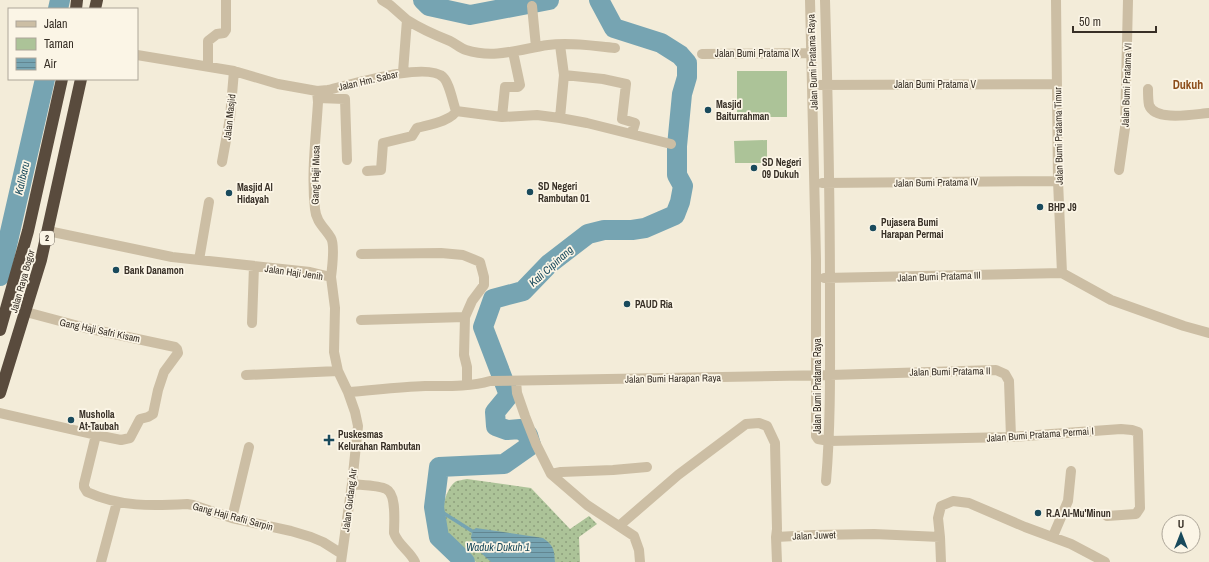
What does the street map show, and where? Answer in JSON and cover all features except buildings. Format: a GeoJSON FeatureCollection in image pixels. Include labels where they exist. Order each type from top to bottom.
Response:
{"type":"FeatureCollection","features":[{"type":"Feature","properties":{"kind":"highway","name":"Jalan Raya Bogor"},"geometry":{"type":"LineString","coordinates":[[0,330],[28,231],[62,80]]}},
{"type":"Feature","properties":{"kind":"highway","name":"Jalan Raya Bogor"},"geometry":{"type":"LineString","coordinates":[[0,393],[26,312],[48,231],[80,80]]}},
{"type":"Feature","properties":{"kind":"street"},"geometry":{"type":"LineString","coordinates":[[208,67],[208,41],[217,34],[225,32],[226,30],[226,0]]}},
{"type":"Feature","properties":{"kind":"street"},"geometry":{"type":"LineString","coordinates":[[382,0],[407,20],[466,50],[489,54],[513,52],[549,45],[575,44],[614,48]]}},
{"type":"Feature","properties":{"kind":"street","name":"Jalan Bumi Pratama Raya"},"geometry":{"type":"LineString","coordinates":[[810,0],[816,278],[816,436],[820,441],[829,441],[830,279],[828,85],[825,0]]}},
{"type":"Feature","properties":{"kind":"street","name":"Jalan Bumi Pratama Timur"},"geometry":{"type":"LineString","coordinates":[[1056,0],[1058,181],[1062,273]]}},
{"type":"Feature","properties":{"kind":"street","name":"Jalan Bumi Pratama VI"},"geometry":{"type":"LineString","coordinates":[[1119,170],[1125,128],[1128,0]]}},
{"type":"Feature","properties":{"kind":"street"},"geometry":{"type":"LineString","coordinates":[[532,6],[536,47]]}},
{"type":"Feature","properties":{"kind":"street"},"geometry":{"type":"LineString","coordinates":[[403,72],[407,20]]}},
{"type":"Feature","properties":{"kind":"street"},"geometry":{"type":"LineString","coordinates":[[560,45],[564,75],[560,118]]}},
{"type":"Feature","properties":{"kind":"street"},"geometry":{"type":"LineString","coordinates":[[502,117],[505,87],[518,87],[520,85],[513,52]]}},
{"type":"Feature","properties":{"kind":"street","name":"Jalan Bumi Pratama IX"},"geometry":{"type":"LineString","coordinates":[[702,54],[811,53]]}},
{"type":"Feature","properties":{"kind":"street","name":"Jalan Hm. Sabar"},"geometry":{"type":"LineString","coordinates":[[138,55],[234,71],[317,95],[328,90],[403,72],[433,72],[445,79],[456,111]]}},
{"type":"Feature","properties":{"kind":"street","name":"Jalan Masjid"},"geometry":{"type":"LineString","coordinates":[[222,162],[230,118],[234,71]]}},
{"type":"Feature","properties":{"kind":"street"},"geometry":{"type":"LineString","coordinates":[[564,75],[603,79],[626,84],[622,119],[635,123],[632,133]]}},
{"type":"Feature","properties":{"kind":"street","name":"Jalan Bumi Pratama V"},"geometry":{"type":"LineString","coordinates":[[812,85],[1057,84]]}},
{"type":"Feature","properties":{"kind":"street"},"geometry":{"type":"LineString","coordinates":[[1148,89],[1149,104],[1152,109],[1160,114],[1170,116],[1209,113]]}},
{"type":"Feature","properties":{"kind":"street"},"geometry":{"type":"LineString","coordinates":[[317,95],[345,99],[347,160]]}},
{"type":"Feature","properties":{"kind":"street","name":"Gang Haji Musa"},"geometry":{"type":"LineString","coordinates":[[317,95],[314,208],[319,223],[332,239],[331,278]]}},
{"type":"Feature","properties":{"kind":"street"},"geometry":{"type":"LineString","coordinates":[[367,171],[381,170],[383,142],[411,136],[417,128],[430,125],[455,115],[456,111],[502,117],[537,115],[560,118],[632,133],[671,144]]}},
{"type":"Feature","properties":{"kind":"street","name":"Jalan Bumi Pratama IV"},"geometry":{"type":"LineString","coordinates":[[814,183],[1058,181]]}},
{"type":"Feature","properties":{"kind":"street"},"geometry":{"type":"LineString","coordinates":[[199,260],[210,202]]}},
{"type":"Feature","properties":{"kind":"street","name":"Jalan Haji Jenih"},"geometry":{"type":"LineString","coordinates":[[48,231],[172,257],[310,272],[331,278],[335,308],[334,352],[338,371],[348,392]]}},
{"type":"Feature","properties":{"kind":"street"},"geometry":{"type":"LineString","coordinates":[[348,392],[403,387],[467,385],[467,367],[464,355],[464,317],[472,301],[484,285],[484,277],[480,262],[463,255],[441,253],[361,254]]}},
{"type":"Feature","properties":{"kind":"street"},"geometry":{"type":"LineString","coordinates":[[252,323],[254,266]]}},
{"type":"Feature","properties":{"kind":"street"},"geometry":{"type":"LineString","coordinates":[[1062,273],[1111,300],[1209,334]]}},
{"type":"Feature","properties":{"kind":"street","name":"Jalan Bumi Pratama III"},"geometry":{"type":"LineString","coordinates":[[816,278],[830,279],[1062,273]]}},
{"type":"Feature","properties":{"kind":"street","name":"Gang Haji Safri Kisam"},"geometry":{"type":"LineString","coordinates":[[26,312],[86,328],[175,347],[177,349],[178,353],[164,372],[152,415],[140,419],[130,438],[122,440],[96,435]]}},
{"type":"Feature","properties":{"kind":"street"},"geometry":{"type":"LineString","coordinates":[[361,320],[464,317]]}},
{"type":"Feature","properties":{"kind":"street","name":"Jalan Bumi Pratama II"},"geometry":{"type":"LineString","coordinates":[[830,375],[996,370],[1005,374],[1009,381],[1011,438]]}},
{"type":"Feature","properties":{"kind":"street"},"geometry":{"type":"LineString","coordinates":[[246,376],[338,371]]}},
{"type":"Feature","properties":{"kind":"street","name":"Jalan Bumi Harapan Raya"},"geometry":{"type":"LineString","coordinates":[[467,385],[490,381],[830,375]]}},
{"type":"Feature","properties":{"kind":"street"},"geometry":{"type":"LineString","coordinates":[[512,381],[536,444],[551,474],[587,505],[634,536],[639,550],[640,562]]}},
{"type":"Feature","properties":{"kind":"street","name":"Jalan Gudang Air"},"geometry":{"type":"LineString","coordinates":[[342,558],[358,426],[356,412],[348,392]]}},
{"type":"Feature","properties":{"kind":"street"},"geometry":{"type":"LineString","coordinates":[[0,413],[96,435]]}},
{"type":"Feature","properties":{"kind":"street"},"geometry":{"type":"LineString","coordinates":[[620,526],[678,475],[746,424],[759,423],[767,426],[775,443],[777,562]]}},
{"type":"Feature","properties":{"kind":"street","name":"Jalan Bumi Pratama Permai I"},"geometry":{"type":"LineString","coordinates":[[829,441],[1011,438],[1121,429],[1132,430],[1138,432],[1140,508],[1136,514],[1107,516]]}},
{"type":"Feature","properties":{"kind":"street","name":"Gang Haji Rafii Sarpin"},"geometry":{"type":"LineString","coordinates":[[96,435],[84,487],[85,491],[116,502],[143,506],[193,505],[232,518],[291,531],[323,542],[342,558]]}},
{"type":"Feature","properties":{"kind":"street"},"geometry":{"type":"LineString","coordinates":[[826,481],[829,441]]}},
{"type":"Feature","properties":{"kind":"street"},"geometry":{"type":"LineString","coordinates":[[232,518],[249,447]]}},
{"type":"Feature","properties":{"kind":"street"},"geometry":{"type":"LineString","coordinates":[[551,474],[561,472],[647,467]]}},
{"type":"Feature","properties":{"kind":"street"},"geometry":{"type":"LineString","coordinates":[[1053,536],[1068,501],[1071,471]]}},
{"type":"Feature","properties":{"kind":"street"},"geometry":{"type":"LineString","coordinates":[[352,484],[382,487],[390,492],[393,499],[394,533],[396,538],[415,562]]}},
{"type":"Feature","properties":{"kind":"street"},"geometry":{"type":"LineString","coordinates":[[941,562],[938,518],[942,506],[953,500],[969,503],[1025,527],[1053,536],[1105,562]]}},
{"type":"Feature","properties":{"kind":"street"},"geometry":{"type":"LineString","coordinates":[[101,562],[116,502]]}},
{"type":"Feature","properties":{"kind":"street","name":"Jalan Juwet"},"geometry":{"type":"LineString","coordinates":[[776,538],[814,535],[874,534],[940,538]]}},
{"type":"Feature","properties":{"kind":"green space"},"geometry":{"type":"Polygon","coordinates":[[[737,71],[787,71],[787,117],[737,117],[737,71]]]}},
{"type":"Feature","properties":{"kind":"green space"},"geometry":{"type":"Polygon","coordinates":[[[767,140],[767,163],[735,163],[734,141],[767,140]]]}},
{"type":"Feature","properties":{"kind":"green space"},"geometry":{"type":"Polygon","coordinates":[[[467,479],[531,488],[570,529],[589,516],[597,524],[579,537],[580,562],[476,562],[453,544],[447,537],[443,525],[443,509],[447,493],[455,482],[467,479]]]}},
{"type":"Feature","properties":{"kind":"water","name":"Waduk Dukuh 1"},"geometry":{"type":"Polygon","coordinates":[[[476,528],[543,538],[553,548],[555,562],[491,562],[480,552],[471,538],[472,531],[476,528]]]}},
{"type":"Feature","properties":{"kind":"waterway","name":"Kalibaru"},"geometry":{"type":"LineString","coordinates":[[58,8],[60,0]]}},
{"type":"Feature","properties":{"kind":"waterway","name":"Kali Cipinang"},"geometry":{"type":"LineString","coordinates":[[423,0],[429,6],[470,15],[549,0]]}},
{"type":"Feature","properties":{"kind":"waterway","name":"Kali Cipinang"},"geometry":{"type":"LineString","coordinates":[[465,562],[439,537],[434,507],[439,467],[504,464],[531,445],[528,435],[520,429],[507,430],[496,426],[495,412],[509,395],[483,327],[493,299],[523,291],[549,264],[588,234],[604,230],[632,230],[645,228],[675,215],[680,202],[683,186],[677,175],[677,146],[682,94],[687,77],[687,63],[680,55],[661,43],[614,28],[599,0]]}},
{"type":"Feature","properties":{"kind":"waterway","name":"Kalibaru"},"geometry":{"type":"LineString","coordinates":[[0,276],[45,80]]}},
{"type":"Feature","properties":{"kind":"waterway"},"geometry":{"type":"LineString","coordinates":[[434,507],[472,531]]}},
{"type":"Feature","properties":{"kind":"place","name":"Masjid Baiturrahman"},"geometry":{"type":"Point","coordinates":[708,110]}},
{"type":"Feature","properties":{"kind":"place","name":"SD Negeri 09 Dukuh"},"geometry":{"type":"Point","coordinates":[754,168]}},
{"type":"Feature","properties":{"kind":"place","name":"SD Negeri Rambutan 01"},"geometry":{"type":"Point","coordinates":[530,192]}},
{"type":"Feature","properties":{"kind":"place","name":"Masjid Al Hidayah"},"geometry":{"type":"Point","coordinates":[229,193]}},
{"type":"Feature","properties":{"kind":"place","name":"BHP J9"},"geometry":{"type":"Point","coordinates":[1040,207]}},
{"type":"Feature","properties":{"kind":"place","name":"Pujasera Bumi Harapan Permai"},"geometry":{"type":"Point","coordinates":[873,228]}},
{"type":"Feature","properties":{"kind":"place","name":"Bank Danamon"},"geometry":{"type":"Point","coordinates":[116,270]}},
{"type":"Feature","properties":{"kind":"place","name":"PAUD Ria"},"geometry":{"type":"Point","coordinates":[627,304]}},
{"type":"Feature","properties":{"kind":"place","name":"Musholla At-Taubah"},"geometry":{"type":"Point","coordinates":[71,420]}},
{"type":"Feature","properties":{"kind":"place","name":"Puskesmas Kelurahan Rambutan"},"geometry":{"type":"Point","coordinates":[329,440]}},
{"type":"Feature","properties":{"kind":"place","name":"R.A Al-Mu'Minun"},"geometry":{"type":"Point","coordinates":[1038,513]}},
{"type":"Feature","properties":{"kind":"district","name":"Dukuh"},"geometry":{"type":"Point","coordinates":[1188,85]}}]}
